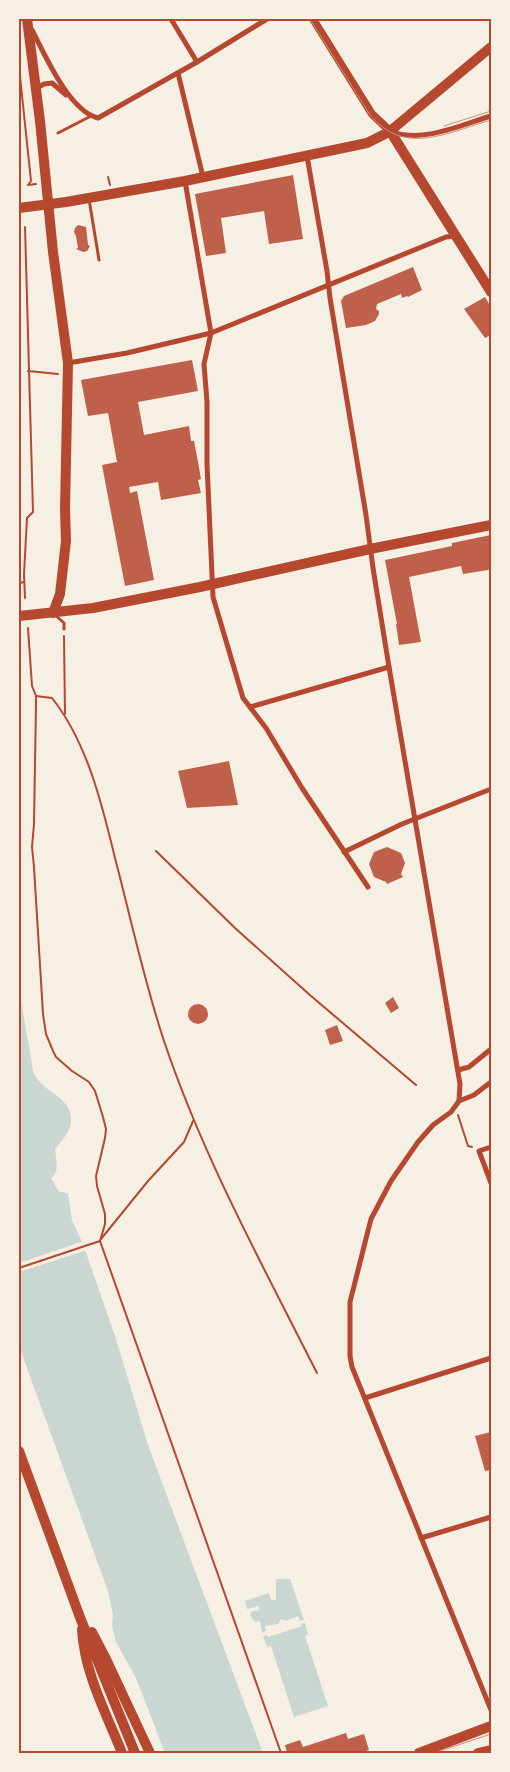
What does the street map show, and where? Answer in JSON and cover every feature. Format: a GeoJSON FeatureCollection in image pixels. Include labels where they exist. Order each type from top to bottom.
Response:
{"type":"FeatureCollection","features":[{"type":"Feature","properties":{"kind":"main road"},"geometry":{"type":"LineString","coordinates":[[28,21],[37,88],[53,252],[68,363],[66,541],[60,594],[53,613]]}},
{"type":"Feature","properties":{"kind":"main road"},"geometry":{"type":"LineString","coordinates":[[19,208],[48,205],[185,181],[367,143],[390,131],[491,47]]}},
{"type":"Feature","properties":{"kind":"main road"},"geometry":{"type":"LineString","coordinates":[[390,131],[491,292]]}},
{"type":"Feature","properties":{"kind":"main road"},"geometry":{"type":"LineString","coordinates":[[19,616],[93,608],[213,584],[370,548],[491,525]]}},
{"type":"Feature","properties":{"kind":"main road"},"geometry":{"type":"LineString","coordinates":[[19,1451],[81,1620],[135,1753]]}},
{"type":"Feature","properties":{"kind":"main road"},"geometry":{"type":"LineString","coordinates":[[81,1620],[94,1635],[150,1753]]}},
{"type":"Feature","properties":{"kind":"main road"},"geometry":{"type":"LineString","coordinates":[[81,1620],[83,1648],[88,1666],[122,1753]]}},
{"type":"Feature","properties":{"kind":"main road"},"geometry":{"type":"LineString","coordinates":[[419,1753],[491,1726]]}},
{"type":"Feature","properties":{"kind":"street"},"geometry":{"type":"LineString","coordinates":[[171,19],[197,62]]}},
{"type":"Feature","properties":{"kind":"street"},"geometry":{"type":"LineString","coordinates":[[37,88],[44,84],[52,84],[91,116],[98,118],[197,62],[267,19]]}},
{"type":"Feature","properties":{"kind":"street"},"geometry":{"type":"LineString","coordinates":[[313,19],[372,114],[390,131],[404,136],[425,135],[491,116]]}},
{"type":"Feature","properties":{"kind":"street"},"geometry":{"type":"LineString","coordinates":[[28,21],[71,99]]}},
{"type":"Feature","properties":{"kind":"street"},"geometry":{"type":"LineString","coordinates":[[178,73],[204,177]]}},
{"type":"Feature","properties":{"kind":"street"},"geometry":{"type":"LineString","coordinates":[[306,156],[328,271],[328,285],[389,667],[458,1070],[460,1084],[459,1101]]}},
{"type":"Feature","properties":{"kind":"street"},"geometry":{"type":"LineString","coordinates":[[185,181],[211,333],[204,364],[208,402],[208,464],[214,597],[243,698],[368,887]]}},
{"type":"Feature","properties":{"kind":"street"},"geometry":{"type":"LineString","coordinates":[[68,363],[127,353],[211,333],[446,237],[457,236]]}},
{"type":"Feature","properties":{"kind":"street"},"geometry":{"type":"LineString","coordinates":[[250,707],[389,667]]}},
{"type":"Feature","properties":{"kind":"street"},"geometry":{"type":"LineString","coordinates":[[344,852],[415,819],[491,789]]}},
{"type":"Feature","properties":{"kind":"street"},"geometry":{"type":"LineString","coordinates":[[458,1070],[469,1067],[491,1049]]}},
{"type":"Feature","properties":{"kind":"street"},"geometry":{"type":"LineString","coordinates":[[491,1082],[474,1095],[459,1101],[451,1112],[433,1125],[418,1142],[391,1181],[371,1219],[350,1302],[350,1356],[352,1367],[491,1710]]}},
{"type":"Feature","properties":{"kind":"street"},"geometry":{"type":"LineString","coordinates":[[491,1147],[480,1150],[491,1183]]}},
{"type":"Feature","properties":{"kind":"street"},"geometry":{"type":"LineString","coordinates":[[365,1398],[491,1358]]}},
{"type":"Feature","properties":{"kind":"street"},"geometry":{"type":"LineString","coordinates":[[421,1538],[491,1517]]}},
{"type":"Feature","properties":{"kind":"lane"},"geometry":{"type":"LineString","coordinates":[[58,133],[91,116]]}},
{"type":"Feature","properties":{"kind":"lane"},"geometry":{"type":"LineString","coordinates":[[89,198],[99,260]]}},
{"type":"Feature","properties":{"kind":"lane"},"geometry":{"type":"LineString","coordinates":[[53,613],[64,623],[64,629]]}},
{"type":"Feature","properties":{"kind":"lane"},"geometry":{"type":"LineString","coordinates":[[470,1734],[491,1730]]}},
{"type":"Feature","properties":{"kind":"path"},"geometry":{"type":"LineString","coordinates":[[19,67],[30,181],[28,185],[40,183]]}},
{"type":"Feature","properties":{"kind":"path"},"geometry":{"type":"LineString","coordinates":[[25,227],[33,512],[27,518],[25,598]]}},
{"type":"Feature","properties":{"kind":"path"},"geometry":{"type":"LineString","coordinates":[[28,371],[60,374]]}},
{"type":"Feature","properties":{"kind":"path"},"geometry":{"type":"LineString","coordinates":[[19,583],[24,582]]}},
{"type":"Feature","properties":{"kind":"path"},"geometry":{"type":"LineString","coordinates":[[28,628],[32,686],[36,696],[32,847],[46,1034],[52,1051],[56,1056],[72,1071],[89,1082],[95,1091],[106,1129],[96,1176],[105,1214],[105,1224],[100,1241],[281,1753]]}},
{"type":"Feature","properties":{"kind":"path"},"geometry":{"type":"LineString","coordinates":[[64,629],[63,689],[65,714]]}},
{"type":"Feature","properties":{"kind":"path"},"geometry":{"type":"LineString","coordinates":[[36,696],[52,698],[65,714],[97,786],[156,1014],[193,1120],[222,1186],[318,1373]]}},
{"type":"Feature","properties":{"kind":"path"},"geometry":{"type":"LineString","coordinates":[[156,851],[235,928],[311,996],[416,1085]]}},
{"type":"Feature","properties":{"kind":"path"},"geometry":{"type":"LineString","coordinates":[[451,1112],[460,1115],[468,1146],[480,1150]]}},
{"type":"Feature","properties":{"kind":"path"},"geometry":{"type":"LineString","coordinates":[[19,1268],[100,1241],[148,1181],[184,1142],[193,1120]]}},
{"type":"Feature","properties":{"kind":"shaded area"},"geometry":{"type":"Polygon","coordinates":[[[19,958],[22,1002],[34,1073],[43,1085],[61,1099],[70,1111],[71,1123],[68,1131],[55,1149],[56,1172],[51,1178],[59,1192],[68,1194],[72,1220],[83,1244],[115,1336],[148,1445],[263,1753],[165,1753],[136,1678],[116,1642],[108,1591],[19,1346],[19,958]]]}},
{"type":"Feature","properties":{"kind":"shaded area"},"geometry":{"type":"Polygon","coordinates":[[[276,1579],[290,1579],[304,1620],[300,1621],[298,1616],[286,1621],[281,1619],[278,1624],[265,1626],[266,1631],[262,1633],[260,1621],[255,1622],[250,1615],[252,1611],[260,1610],[258,1606],[247,1609],[245,1601],[269,1593],[271,1600],[276,1600],[276,1579]]]}},
{"type":"Feature","properties":{"kind":"shaded area"},"geometry":{"type":"Polygon","coordinates":[[[305,1623],[308,1634],[305,1636],[328,1706],[294,1717],[271,1646],[267,1647],[263,1636],[267,1635],[268,1637],[302,1626],[301,1624],[305,1623]]]}},
{"type":"Feature","properties":{"kind":"pier"},"geometry":{"type":"Polygon","coordinates":[[[84,1241],[87,1250],[19,1272],[19,1263],[84,1241]]]}},
{"type":"Feature","properties":{"kind":"building"},"geometry":{"type":"Polygon","coordinates":[[[293,175],[303,239],[269,244],[264,211],[221,218],[226,253],[206,256],[195,194],[293,175]]]}},
{"type":"Feature","properties":{"kind":"building"},"geometry":{"type":"Polygon","coordinates":[[[78,225],[86,227],[88,245],[90,246],[87,251],[83,252],[76,249],[78,248],[74,232],[78,225]]]}},
{"type":"Feature","properties":{"kind":"building"},"geometry":{"type":"Polygon","coordinates":[[[413,267],[422,290],[408,297],[402,298],[401,294],[377,304],[376,309],[379,311],[379,314],[375,321],[366,325],[346,328],[341,301],[344,296],[413,267]]]}},
{"type":"Feature","properties":{"kind":"building"},"geometry":{"type":"Polygon","coordinates":[[[485,297],[491,307],[491,335],[485,338],[464,309],[485,297]]]}},
{"type":"Feature","properties":{"kind":"building"},"geometry":{"type":"Polygon","coordinates":[[[192,360],[198,391],[138,402],[144,435],[189,426],[191,441],[194,441],[198,462],[201,479],[198,480],[201,493],[161,500],[158,482],[129,487],[130,493],[137,491],[154,580],[125,586],[102,465],[117,462],[108,413],[88,416],[81,380],[192,360]]]}},
{"type":"Feature","properties":{"kind":"building"},"geometry":{"type":"Polygon","coordinates":[[[491,535],[491,568],[488,570],[463,574],[461,566],[409,577],[421,642],[399,645],[385,560],[452,546],[452,543],[491,535]]]}},
{"type":"Feature","properties":{"kind":"building"},"geometry":{"type":"Polygon","coordinates":[[[229,761],[238,805],[187,808],[178,771],[229,761]]]}},
{"type":"Feature","properties":{"kind":"building"},"geometry":{"type":"Polygon","coordinates":[[[387,847],[401,853],[405,863],[401,874],[403,877],[387,884],[374,877],[369,864],[374,852],[387,847]]]}},
{"type":"Feature","properties":{"kind":"building"},"geometry":{"type":"Polygon","coordinates":[[[393,997],[399,1008],[391,1013],[385,1003],[393,997]]]}},
{"type":"Feature","properties":{"kind":"building"},"geometry":{"type":"Polygon","coordinates":[[[198,1004],[205,1007],[208,1014],[205,1021],[198,1024],[191,1021],[188,1014],[191,1007],[198,1004]]]}},
{"type":"Feature","properties":{"kind":"building"},"geometry":{"type":"Polygon","coordinates":[[[337,1025],[343,1041],[330,1045],[325,1030],[337,1025]]]}},
{"type":"Feature","properties":{"kind":"building"},"geometry":{"type":"Polygon","coordinates":[[[491,1432],[491,1470],[485,1471],[475,1436],[491,1432]]]}},
{"type":"Feature","properties":{"kind":"building"},"geometry":{"type":"Polygon","coordinates":[[[346,1733],[348,1739],[364,1734],[369,1750],[360,1753],[287,1753],[285,1745],[300,1740],[303,1747],[346,1733]]]}},
{"type":"Feature","properties":{"kind":"tram line"},"geometry":{"type":"LineString","coordinates":[[310,19],[370,115],[383,128],[398,135],[412,138],[428,138],[491,120]]}},
{"type":"Feature","properties":{"kind":"tram line"},"geometry":{"type":"LineString","coordinates":[[444,126],[491,111]]}},
{"type":"Feature","properties":{"kind":"tram line"},"geometry":{"type":"LineString","coordinates":[[434,1753],[491,1734]]}}]}
